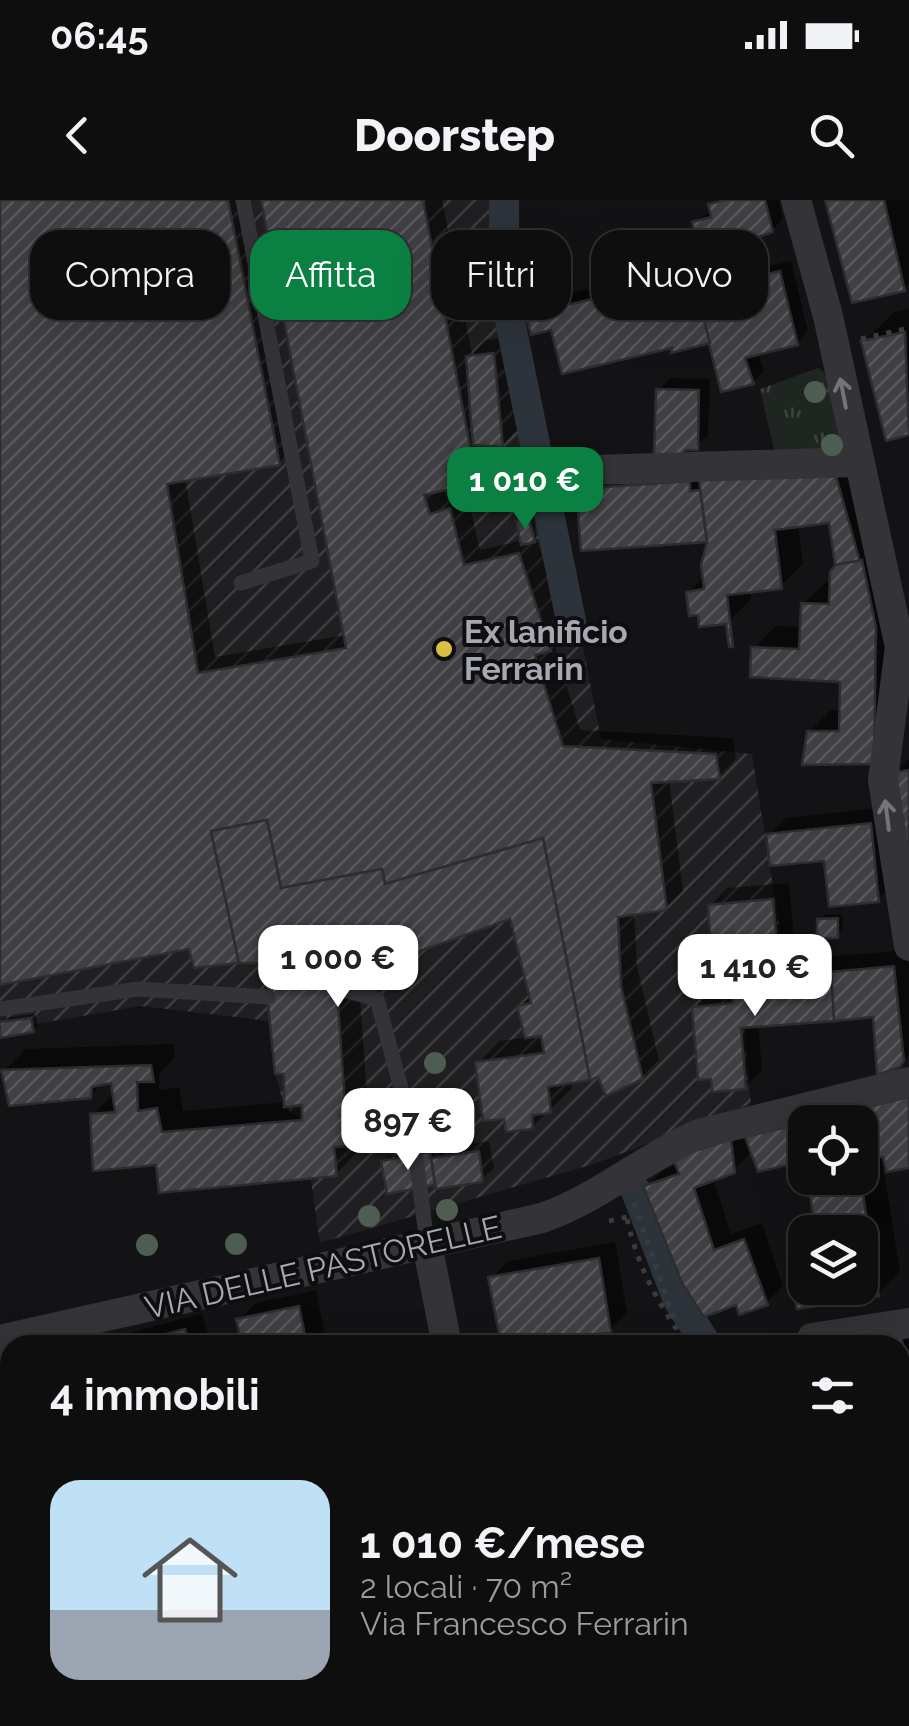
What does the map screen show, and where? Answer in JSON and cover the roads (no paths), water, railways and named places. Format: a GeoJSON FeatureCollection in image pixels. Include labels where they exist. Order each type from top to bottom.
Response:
{"type":"FeatureCollection","features":[{"type":"Feature","properties":{"kind":"street"},"geometry":{"type":"LineString","coordinates":[[796,200],[905,646],[883,780],[909,946]]}},
{"type":"Feature","properties":{"kind":"street"},"geometry":{"type":"LineString","coordinates":[[562,471],[857,462]]}},
{"type":"Feature","properties":{"kind":"street","name":"VIA DELLE PASTORELLE"},"geometry":{"type":"LineString","coordinates":[[22,1335],[427,1244],[575,1206],[700,1134],[909,1082]]}},
{"type":"Feature","properties":{"kind":"street"},"geometry":{"type":"LineString","coordinates":[[427,1244],[444,1335]]}},
{"type":"Feature","properties":{"kind":"street"},"geometry":{"type":"LineString","coordinates":[[833,1335],[909,1324]]}},
{"type":"Feature","properties":{"kind":"lane"},"geometry":{"type":"LineString","coordinates":[[241,583],[312,561],[243,200]]}},
{"type":"Feature","properties":{"kind":"lane"},"geometry":{"type":"LineString","coordinates":[[336,988],[377,999],[412,1133],[427,1244]]}},
{"type":"Feature","properties":{"kind":"lane"},"geometry":{"type":"LineString","coordinates":[[0,1009],[138,990],[268,997]]}},
{"type":"Feature","properties":{"kind":"waterway"},"geometry":{"type":"LineString","coordinates":[[504,200],[504,291],[572,626]]}},
{"type":"Feature","properties":{"kind":"waterway"},"geometry":{"type":"LineString","coordinates":[[636,1191],[678,1300],[701,1335]]}},
{"type":"Feature","properties":{"kind":"place","name":"Ex lanificio Ferrarin"},"geometry":{"type":"Point","coordinates":[444,649]}}]}
